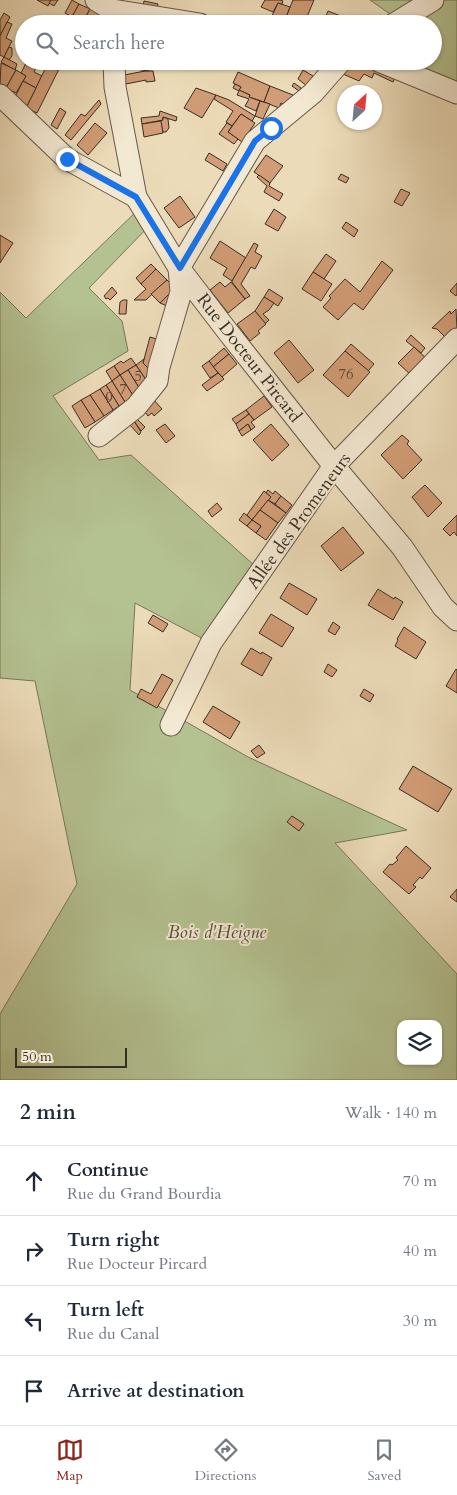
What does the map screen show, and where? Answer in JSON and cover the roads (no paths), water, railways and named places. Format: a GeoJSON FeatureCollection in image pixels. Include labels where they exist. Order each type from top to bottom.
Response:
{"type":"FeatureCollection","features":[{"type":"Feature","properties":{"kind":"street"},"geometry":{"type":"LineString","coordinates":[[409,15],[433,0]]}},
{"type":"Feature","properties":{"kind":"street"},"geometry":{"type":"LineString","coordinates":[[107,11],[136,15]]}},
{"type":"Feature","properties":{"kind":"street","name":"Rue Docteur Pircard"},"geometry":{"type":"LineString","coordinates":[[114,70],[115,87],[136,197],[180,268],[334,466],[402,547],[443,607],[457,620]]}},
{"type":"Feature","properties":{"kind":"street"},"geometry":{"type":"LineString","coordinates":[[99,436],[136,407],[157,381],[159,367],[181,292],[180,268],[255,141],[313,94],[333,70]]}},
{"type":"Feature","properties":{"kind":"street"},"geometry":{"type":"LineString","coordinates":[[401,70],[457,93]]}},
{"type":"Feature","properties":{"kind":"street"},"geometry":{"type":"LineString","coordinates":[[0,95],[67,159],[136,197]]}},
{"type":"Feature","properties":{"kind":"street","name":"Allée des Promeneurs"},"geometry":{"type":"LineString","coordinates":[[171,725],[211,643],[334,466],[457,339]]}},
{"type":"Feature","properties":{"kind":"park label","name":"Bois d'Heigne"},"geometry":{"type":"Point","coordinates":[217,932]}}]}
